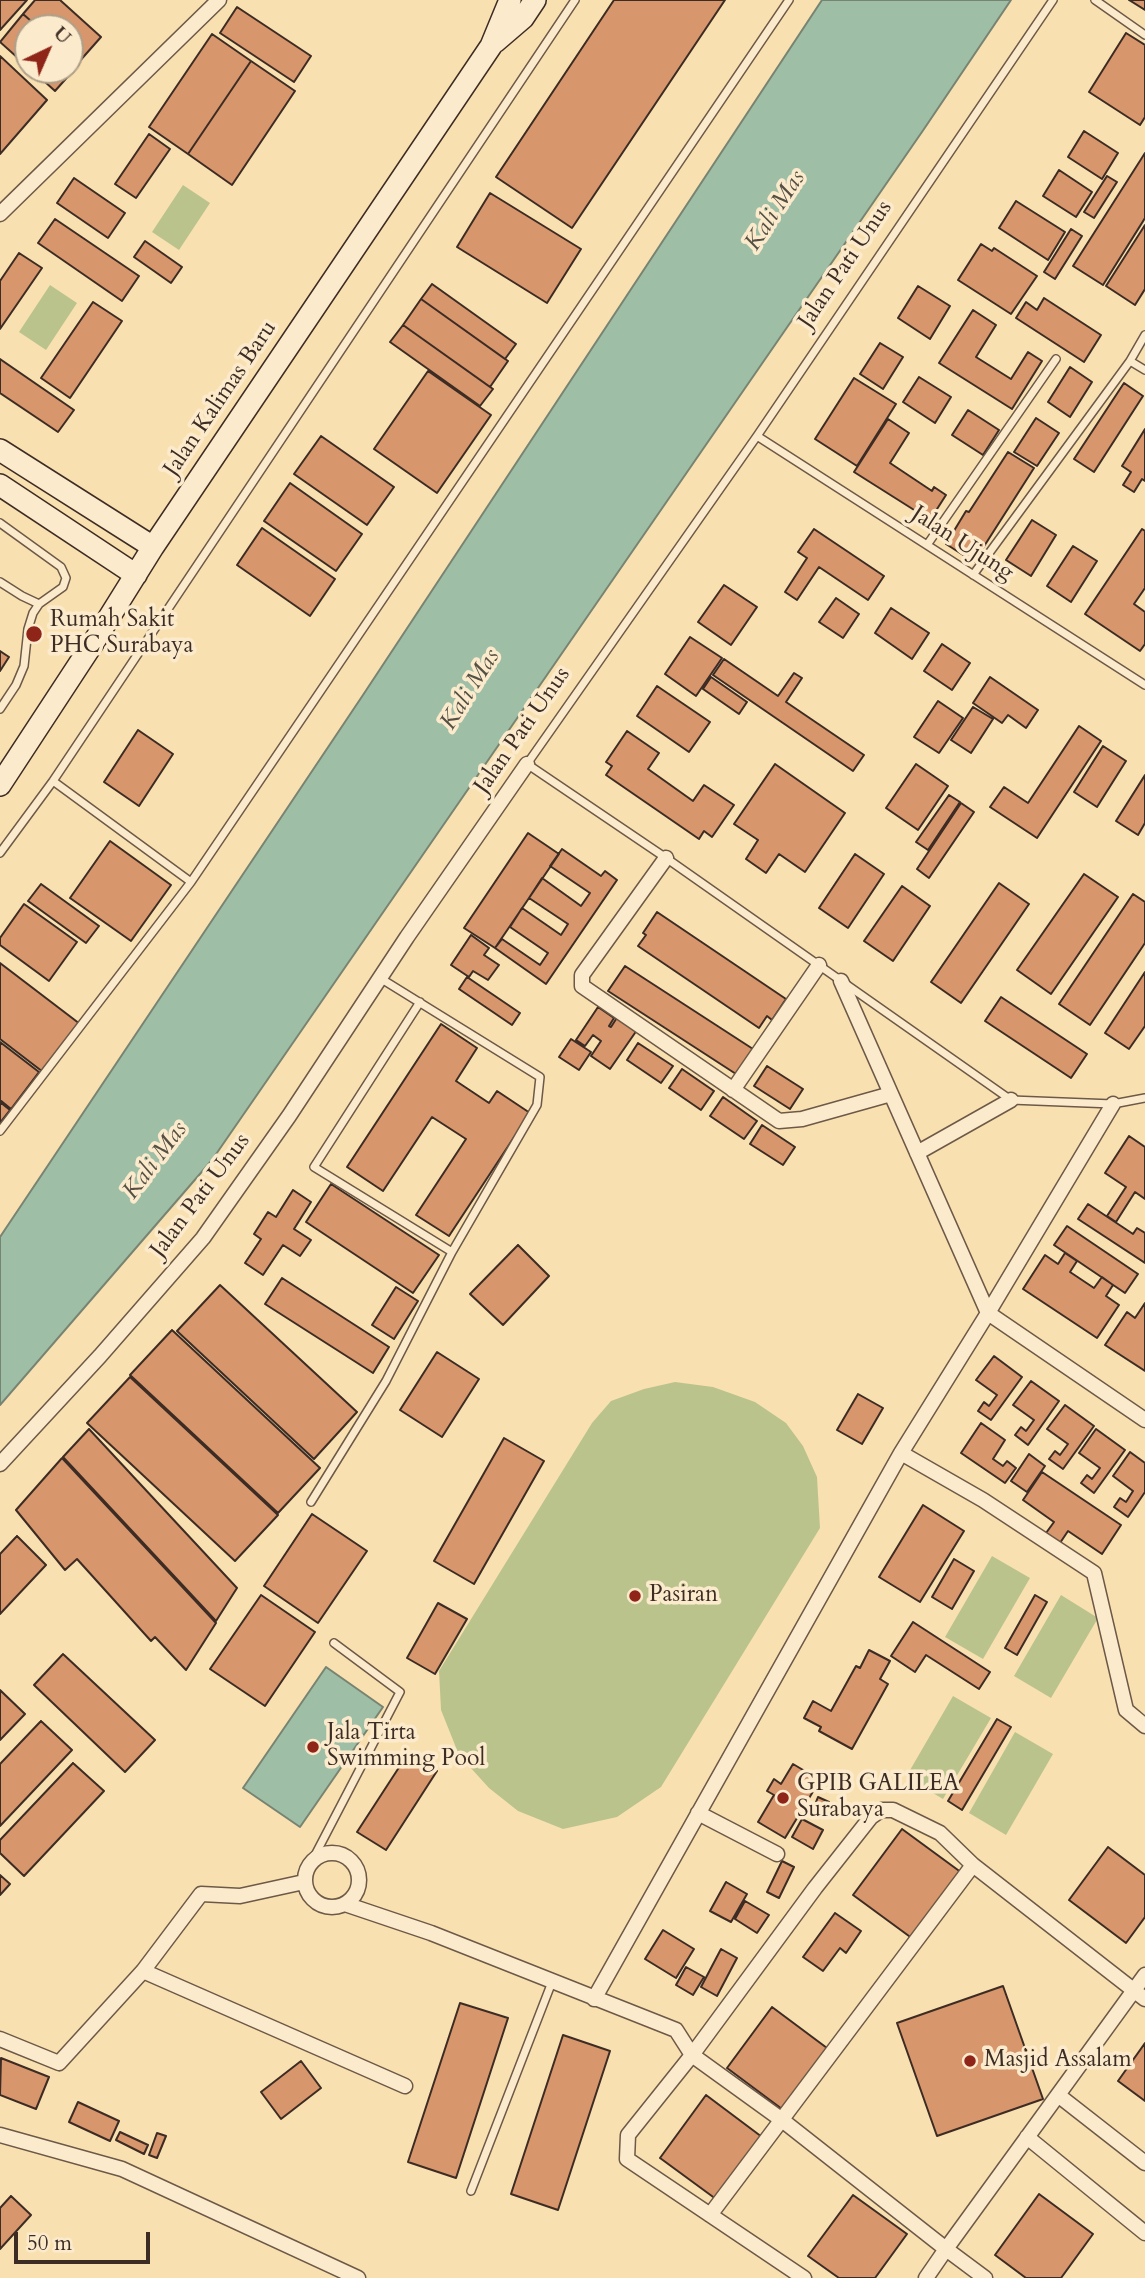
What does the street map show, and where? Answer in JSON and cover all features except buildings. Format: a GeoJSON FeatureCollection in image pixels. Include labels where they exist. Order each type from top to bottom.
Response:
{"type":"FeatureCollection","features":[{"type":"Feature","properties":{"kind":"street"},"geometry":{"type":"LineString","coordinates":[[0,214],[219,0]]}},
{"type":"Feature","properties":{"kind":"street","name":"Jalan Kalimas Baru"},"geometry":{"type":"LineString","coordinates":[[0,785],[153,547],[491,46],[510,0]]}},
{"type":"Feature","properties":{"kind":"street","name":"Jalan Kalimas Baru"},"geometry":{"type":"LineString","coordinates":[[491,46],[523,18],[535,0]]}},
{"type":"Feature","properties":{"kind":"street"},"geometry":{"type":"LineString","coordinates":[[2,456],[153,547]]}},
{"type":"Feature","properties":{"kind":"street"},"geometry":{"type":"LineString","coordinates":[[0,485],[136,575]]}},
{"type":"Feature","properties":{"kind":"street","name":"Jalan Pati Unus"},"geometry":{"type":"LineString","coordinates":[[0,1464],[100,1356],[203,1238],[289,1116],[527,764]]}},
{"type":"Feature","properties":{"kind":"street"},"geometry":{"type":"LineString","coordinates":[[666,858],[582,975],[582,986],[779,1121],[802,1119],[891,1094]]}},
{"type":"Feature","properties":{"kind":"street"},"geometry":{"type":"LineString","coordinates":[[733,1090],[819,965]]}},
{"type":"Feature","properties":{"kind":"street"},"geometry":{"type":"LineString","coordinates":[[841,981],[988,1313],[1145,1420]]}},
{"type":"Feature","properties":{"kind":"street"},"geometry":{"type":"LineString","coordinates":[[918,1153],[1012,1100]]}},
{"type":"Feature","properties":{"kind":"street"},"geometry":{"type":"LineString","coordinates":[[594,1998],[901,1453],[1113,1104]]}},
{"type":"Feature","properties":{"kind":"street"},"geometry":{"type":"LineString","coordinates":[[901,1453],[983,1500],[1094,1573],[1126,1710],[1145,1726]]}},
{"type":"Feature","properties":{"kind":"street"},"geometry":{"type":"LineString","coordinates":[[804,2278],[627,2159],[628,2135],[692,2055],[852,1839],[872,1817],[881,1810],[892,1810],[940,1833],[973,1865],[1139,1995]]}},
{"type":"Feature","properties":{"kind":"street"},"geometry":{"type":"LineString","coordinates":[[698,1813],[777,1854]]}},
{"type":"Feature","properties":{"kind":"street"},"geometry":{"type":"LineString","coordinates":[[345,1904],[357,1891],[358,1872],[348,1857],[330,1852],[313,1859],[304,1882],[311,1899],[327,1908],[345,1904],[431,1933],[676,2031],[692,2055],[782,2120],[985,2278]]}},
{"type":"Feature","properties":{"kind":"street"},"geometry":{"type":"LineString","coordinates":[[710,2215],[973,1865]]}},
{"type":"Feature","properties":{"kind":"street"},"geometry":{"type":"LineString","coordinates":[[0,2039],[59,2063],[144,1971],[201,1894],[240,1896],[304,1882]]}},
{"type":"Feature","properties":{"kind":"street"},"geometry":{"type":"LineString","coordinates":[[144,1971],[405,2086]]}},
{"type":"Feature","properties":{"kind":"street"},"geometry":{"type":"LineString","coordinates":[[926,2278],[1058,2095],[1139,1995],[1145,1975]]}},
{"type":"Feature","properties":{"kind":"street"},"geometry":{"type":"LineString","coordinates":[[1058,2095],[1145,2163]]}},
{"type":"Feature","properties":{"kind":"street"},"geometry":{"type":"LineString","coordinates":[[0,2135],[121,2169],[358,2278]]}},
{"type":"Feature","properties":{"kind":"street"},"geometry":{"type":"LineString","coordinates":[[1027,2137],[1145,2233]]}},
{"type":"Feature","properties":{"kind":"lane"},"geometry":{"type":"LineString","coordinates":[[0,853],[53,781],[575,0]]}},
{"type":"Feature","properties":{"kind":"lane"},"geometry":{"type":"LineString","coordinates":[[0,1131],[191,882],[789,0]]}},
{"type":"Feature","properties":{"kind":"lane","name":"Jalan Pati Unus"},"geometry":{"type":"LineString","coordinates":[[527,764],[757,436],[1053,0]]}},
{"type":"Feature","properties":{"kind":"lane"},"geometry":{"type":"LineString","coordinates":[[1095,0],[1145,35]]}},
{"type":"Feature","properties":{"kind":"lane"},"geometry":{"type":"LineString","coordinates":[[973,575],[1130,361],[1145,335]]}},
{"type":"Feature","properties":{"kind":"lane"},"geometry":{"type":"LineString","coordinates":[[928,545],[1056,359]]}},
{"type":"Feature","properties":{"kind":"lane"},"geometry":{"type":"LineString","coordinates":[[1130,361],[1145,370]]}},
{"type":"Feature","properties":{"kind":"lane","name":"Jalan Ujung"},"geometry":{"type":"LineString","coordinates":[[757,436],[1145,685]]}},
{"type":"Feature","properties":{"kind":"lane"},"geometry":{"type":"LineString","coordinates":[[0,523],[61,566],[66,578],[63,587],[39,604],[28,629],[20,677],[0,709]]}},
{"type":"Feature","properties":{"kind":"lane"},"geometry":{"type":"LineString","coordinates":[[0,582],[39,604]]}},
{"type":"Feature","properties":{"kind":"lane"},"geometry":{"type":"LineString","coordinates":[[527,764],[1012,1100],[1113,1104],[1145,1098]]}},
{"type":"Feature","properties":{"kind":"lane"},"geometry":{"type":"LineString","coordinates":[[53,781],[191,882]]}},
{"type":"Feature","properties":{"kind":"lane"},"geometry":{"type":"LineString","coordinates":[[311,1502],[386,1381],[452,1252],[537,1105],[540,1077],[380,978]]}},
{"type":"Feature","properties":{"kind":"lane"},"geometry":{"type":"LineString","coordinates":[[420,1002],[314,1167],[452,1252]]}},
{"type":"Feature","properties":{"kind":"lane"},"geometry":{"type":"LineString","coordinates":[[313,1859],[400,1692],[334,1643]]}},
{"type":"Feature","properties":{"kind":"lane"},"geometry":{"type":"LineString","coordinates":[[471,2191],[552,1982]]}},
{"type":"Feature","properties":{"kind":"shaded area"},"geometry":{"type":"Polygon","coordinates":[[[183,185],[210,203],[179,250],[152,232],[183,185]]]}},
{"type":"Feature","properties":{"kind":"shaded area"},"geometry":{"type":"Polygon","coordinates":[[[50,285],[77,303],[46,350],[19,332],[50,285]]]}},
{"type":"Feature","properties":{"kind":"shaded area","name":"Pasiran"},"geometry":{"type":"Polygon","coordinates":[[[675,1382],[713,1387],[755,1402],[786,1423],[803,1446],[817,1477],[820,1528],[661,1787],[617,1817],[563,1829],[518,1811],[489,1788],[459,1755],[441,1710],[439,1671],[592,1423],[611,1401],[644,1389],[675,1382]]]}},
{"type":"Feature","properties":{"kind":"shaded area"},"geometry":{"type":"Polygon","coordinates":[[[992,1556],[1030,1578],[983,1659],[945,1637],[992,1556]]]}},
{"type":"Feature","properties":{"kind":"shaded area"},"geometry":{"type":"Polygon","coordinates":[[[1061,1595],[1098,1618],[1051,1698],[1014,1676],[1061,1595]]]}},
{"type":"Feature","properties":{"kind":"shaded area"},"geometry":{"type":"Polygon","coordinates":[[[953,1696],[991,1718],[943,1799],[906,1777],[953,1696]]]}},
{"type":"Feature","properties":{"kind":"shaded area"},"geometry":{"type":"Polygon","coordinates":[[[1015,1732],[1053,1754],[1006,1835],[969,1813],[1015,1732]]]}},
{"type":"Feature","properties":{"kind":"water","name":"Kali Mas"},"geometry":{"type":"Polygon","coordinates":[[[822,0],[1011,0],[212,1160],[0,1405],[0,1237],[363,695],[822,0]]]}},
{"type":"Feature","properties":{"kind":"water","name":"Jala Tirta Swimming Pool"},"geometry":{"type":"Polygon","coordinates":[[[326,1667],[383,1707],[300,1827],[243,1788],[326,1667]]]}},
{"type":"Feature","properties":{"kind":"place","name":"Rumah Sakit PHC Surabaya"},"geometry":{"type":"Point","coordinates":[34,634]}},
{"type":"Feature","properties":{"kind":"place","name":"Pasiran"},"geometry":{"type":"Point","coordinates":[635,1596]}},
{"type":"Feature","properties":{"kind":"place","name":"Jala Tirta Swimming Pool"},"geometry":{"type":"Point","coordinates":[313,1747]}},
{"type":"Feature","properties":{"kind":"place","name":"GPIB GALILEA Surabaya"},"geometry":{"type":"Point","coordinates":[783,1798]}},
{"type":"Feature","properties":{"kind":"place","name":"Masjid Assalam"},"geometry":{"type":"Point","coordinates":[970,2061]}}]}
